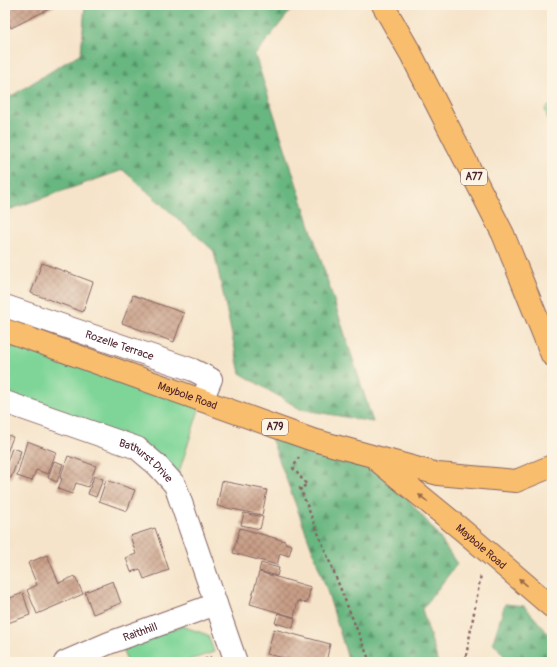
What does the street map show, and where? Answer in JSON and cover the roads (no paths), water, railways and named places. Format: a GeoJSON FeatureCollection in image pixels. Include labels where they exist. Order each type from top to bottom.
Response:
{"type":"FeatureCollection","features":[{"type":"Feature","properties":{"kind":"main road","name":"A77"},"geometry":{"type":"LineString","coordinates":[[383,5],[411,54],[504,234],[552,355]]}},
{"type":"Feature","properties":{"kind":"main road","name":"Maybole Road"},"geometry":{"type":"LineString","coordinates":[[5,330],[310,439],[438,474],[516,481],[552,466]]}},
{"type":"Feature","properties":{"kind":"main road","name":"Maybole Road"},"geometry":{"type":"LineString","coordinates":[[372,456],[552,607]]}},
{"type":"Feature","properties":{"kind":"street","name":"Rozelle Terrace"},"geometry":{"type":"LineString","coordinates":[[5,306],[193,370],[211,379],[202,400]]}},
{"type":"Feature","properties":{"kind":"street","name":"Bathurst Drive"},"geometry":{"type":"LineString","coordinates":[[5,402],[137,448],[157,465],[175,485],[236,662]]}},
{"type":"Feature","properties":{"kind":"street","name":"Raithhill"},"geometry":{"type":"LineString","coordinates":[[64,662],[109,643],[216,604]]}}]}
